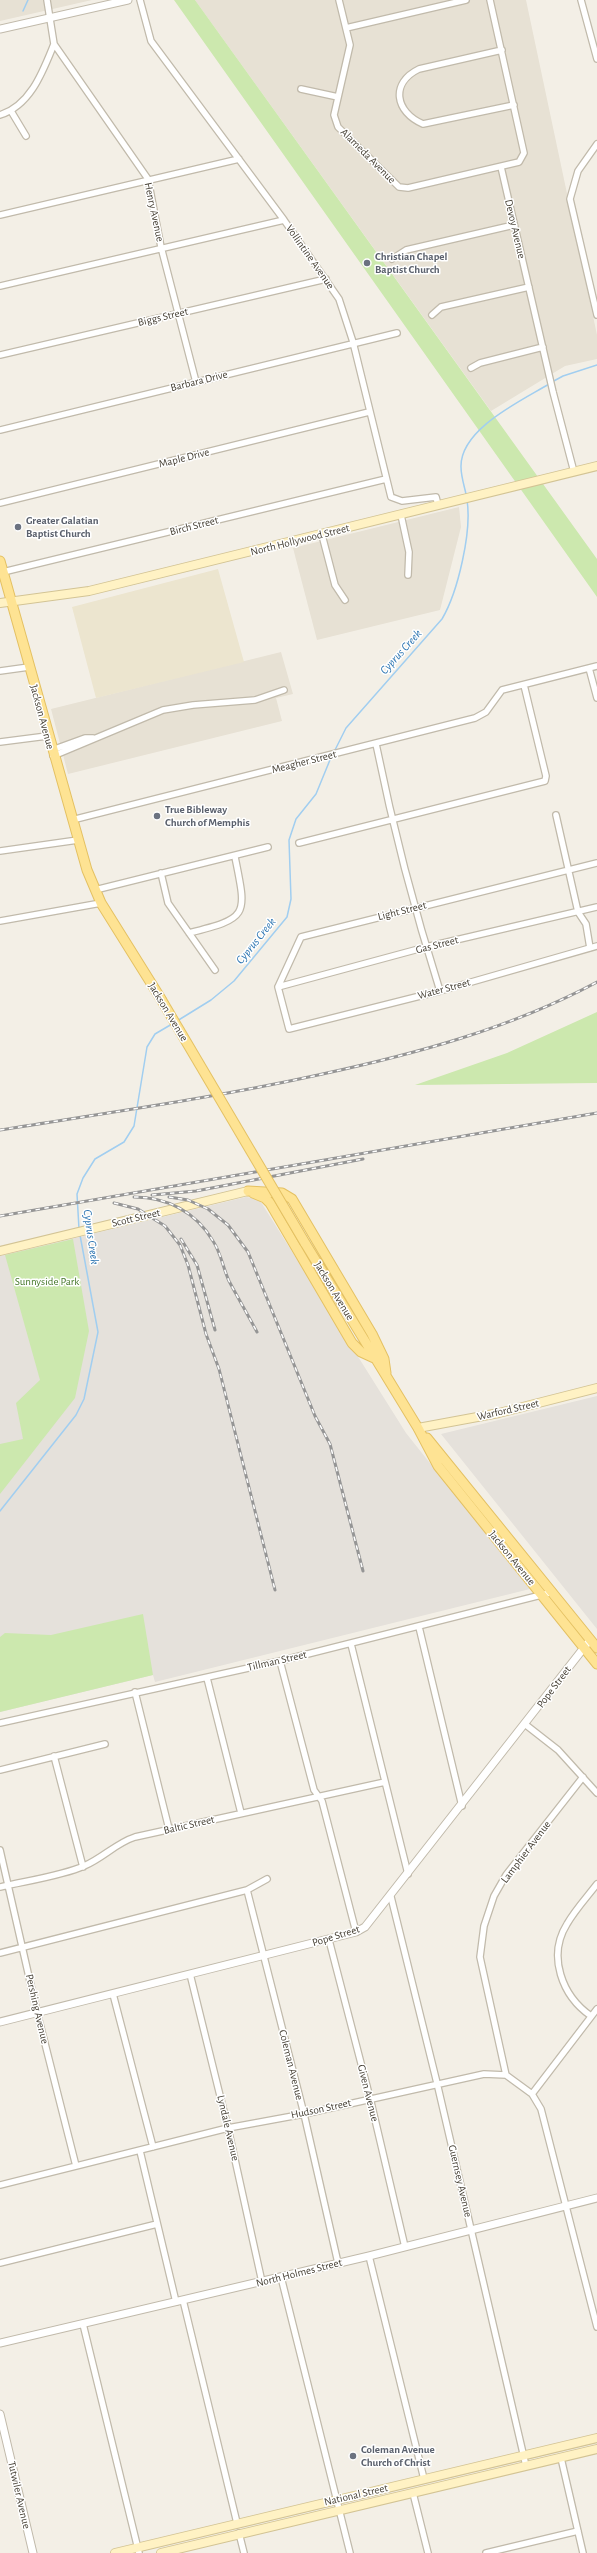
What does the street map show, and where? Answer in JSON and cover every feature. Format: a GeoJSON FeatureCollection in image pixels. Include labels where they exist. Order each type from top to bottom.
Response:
{"type":"FeatureCollection","features":[{"type":"Feature","properties":{"kind":"main road","name":"North Hollywood Street"},"geometry":{"type":"LineString","coordinates":[[0,603],[89,592],[597,466]]}},
{"type":"Feature","properties":{"kind":"main road","name":"Jackson Avenue"},"geometry":{"type":"LineString","coordinates":[[0,561],[52,753],[78,840],[95,890],[102,903],[374,1358],[418,1428],[438,1466],[597,1664]]}},
{"type":"Feature","properties":{"kind":"main road","name":"Scott Street"},"geometry":{"type":"LineString","coordinates":[[0,1251],[248,1191]]}},
{"type":"Feature","properties":{"kind":"main road"},"geometry":{"type":"LineString","coordinates":[[248,1191],[265,1198],[270,1203],[352,1343],[361,1352],[374,1358]]}},
{"type":"Feature","properties":{"kind":"main road"},"geometry":{"type":"LineString","coordinates":[[248,1191],[282,1193],[292,1199],[372,1334],[384,1359],[386,1377]]}},
{"type":"Feature","properties":{"kind":"main road","name":"Warford Street"},"geometry":{"type":"LineString","coordinates":[[418,1428],[499,1413],[597,1388]]}},
{"type":"Feature","properties":{"kind":"main road","name":"Jackson Avenue"},"geometry":{"type":"LineString","coordinates":[[418,1428],[479,1500],[597,1648]]}},
{"type":"Feature","properties":{"kind":"main road","name":"National Street"},"geometry":{"type":"LineString","coordinates":[[115,2553],[138,2550],[237,2523],[597,2438]]}},
{"type":"Feature","properties":{"kind":"main road","name":"National Street"},"geometry":{"type":"LineString","coordinates":[[161,2553],[239,2533],[597,2449]]}},
{"type":"Feature","properties":{"kind":"street","name":"Henry Avenue"},"geometry":{"type":"LineString","coordinates":[[47,0],[54,44],[148,179],[161,247],[196,382]]}},
{"type":"Feature","properties":{"kind":"street"},"geometry":{"type":"LineString","coordinates":[[2,29],[14,25],[128,0]]}},
{"type":"Feature","properties":{"kind":"street","name":"Vollintine Avenue"},"geometry":{"type":"LineString","coordinates":[[140,0],[151,41],[326,278],[344,311],[391,497],[402,501],[436,497],[438,505]]}},
{"type":"Feature","properties":{"kind":"street","name":"Alameda Avenue"},"geometry":{"type":"LineString","coordinates":[[339,0],[350,45],[349,55],[334,115],[338,127],[399,187],[408,188],[500,167]]}},
{"type":"Feature","properties":{"kind":"street"},"geometry":{"type":"LineString","coordinates":[[346,28],[466,0]]}},
{"type":"Feature","properties":{"kind":"street"},"geometry":{"type":"LineString","coordinates":[[490,0],[524,153],[519,162],[500,167]]}},
{"type":"Feature","properties":{"kind":"street"},"geometry":{"type":"LineString","coordinates":[[581,0],[597,59]]}},
{"type":"Feature","properties":{"kind":"street"},"geometry":{"type":"LineString","coordinates":[[0,114],[11,111],[26,96],[43,74],[54,44]]}},
{"type":"Feature","properties":{"kind":"street"},"geometry":{"type":"LineString","coordinates":[[502,50],[419,69],[410,73],[403,82],[399,100],[401,108],[410,118],[423,124],[514,105]]}},
{"type":"Feature","properties":{"kind":"street"},"geometry":{"type":"LineString","coordinates":[[301,89],[338,98]]}},
{"type":"Feature","properties":{"kind":"street"},"geometry":{"type":"LineString","coordinates":[[11,111],[26,136]]}},
{"type":"Feature","properties":{"kind":"street"},"geometry":{"type":"LineString","coordinates":[[597,144],[578,171],[570,199],[597,314]]}},
{"type":"Feature","properties":{"kind":"street"},"geometry":{"type":"LineString","coordinates":[[0,215],[148,179],[239,160]]}},
{"type":"Feature","properties":{"kind":"street","name":"Devoy Avenue"},"geometry":{"type":"LineString","coordinates":[[500,167],[553,392],[574,472]]}},
{"type":"Feature","properties":{"kind":"street"},"geometry":{"type":"LineString","coordinates":[[0,286],[161,247],[284,220]]}},
{"type":"Feature","properties":{"kind":"street"},"geometry":{"type":"LineString","coordinates":[[392,260],[406,250],[514,225]]}},
{"type":"Feature","properties":{"kind":"street","name":"Biggs Street"},"geometry":{"type":"LineString","coordinates":[[0,355],[326,278]]}},
{"type":"Feature","properties":{"kind":"street"},"geometry":{"type":"LineString","coordinates":[[432,315],[441,307],[529,287]]}},
{"type":"Feature","properties":{"kind":"street","name":"Barbara Drive"},"geometry":{"type":"LineString","coordinates":[[0,430],[353,342],[397,333]]}},
{"type":"Feature","properties":{"kind":"street"},"geometry":{"type":"LineString","coordinates":[[471,368],[480,363],[543,347]]}},
{"type":"Feature","properties":{"kind":"street","name":"Maple Drive"},"geometry":{"type":"LineString","coordinates":[[0,503],[369,412]]}},
{"type":"Feature","properties":{"kind":"street","name":"Birch Street"},"geometry":{"type":"LineString","coordinates":[[3,572],[386,479]]}},
{"type":"Feature","properties":{"kind":"street"},"geometry":{"type":"LineString","coordinates":[[401,515],[409,552],[408,575]]}},
{"type":"Feature","properties":{"kind":"street"},"geometry":{"type":"LineString","coordinates":[[322,534],[335,585],[345,600]]}},
{"type":"Feature","properties":{"kind":"street","name":"Meagher Street"},"geometry":{"type":"LineString","coordinates":[[72,820],[475,718],[486,712],[502,690],[597,666]]}},
{"type":"Feature","properties":{"kind":"street"},"geometry":{"type":"LineString","coordinates":[[0,671],[29,667]]}},
{"type":"Feature","properties":{"kind":"street"},"geometry":{"type":"LineString","coordinates":[[589,668],[597,698]]}},
{"type":"Feature","properties":{"kind":"street"},"geometry":{"type":"LineString","coordinates":[[299,843],[540,783],[546,780],[524,685]]}},
{"type":"Feature","properties":{"kind":"street"},"geometry":{"type":"LineString","coordinates":[[52,753],[163,710],[193,705],[255,700],[284,690]]}},
{"type":"Feature","properties":{"kind":"street"},"geometry":{"type":"LineString","coordinates":[[0,742],[47,736]]}},
{"type":"Feature","properties":{"kind":"street"},"geometry":{"type":"LineString","coordinates":[[376,744],[391,819],[414,908],[440,991]]}},
{"type":"Feature","properties":{"kind":"street"},"geometry":{"type":"LineString","coordinates":[[556,816],[570,870],[578,912],[586,924],[590,948]]}},
{"type":"Feature","properties":{"kind":"street"},"geometry":{"type":"LineString","coordinates":[[0,851],[78,840]]}},
{"type":"Feature","properties":{"kind":"street"},"geometry":{"type":"LineString","coordinates":[[95,890],[268,847]]}},
{"type":"Feature","properties":{"kind":"street"},"geometry":{"type":"LineString","coordinates":[[189,933],[225,924],[236,917],[243,895],[235,856]]}},
{"type":"Feature","properties":{"kind":"street","name":"Light Street"},"geometry":{"type":"LineString","coordinates":[[278,987],[302,937],[597,863]]}},
{"type":"Feature","properties":{"kind":"street"},"geometry":{"type":"LineString","coordinates":[[160,873],[168,903],[215,970]]}},
{"type":"Feature","properties":{"kind":"street"},"geometry":{"type":"LineString","coordinates":[[0,921],[102,903]]}},
{"type":"Feature","properties":{"kind":"street","name":"Gas Street"},"geometry":{"type":"LineString","coordinates":[[278,987],[426,947],[597,907]]}},
{"type":"Feature","properties":{"kind":"street","name":"Water Street"},"geometry":{"type":"LineString","coordinates":[[278,987],[289,1029],[440,991],[597,946]]}},
{"type":"Feature","properties":{"kind":"street"},"geometry":{"type":"LineString","coordinates":[[470,1506],[479,1500]]}},
{"type":"Feature","properties":{"kind":"street","name":"Tillman Street"},"geometry":{"type":"LineString","coordinates":[[0,1723],[280,1661],[553,1592]]}},
{"type":"Feature","properties":{"kind":"street"},"geometry":{"type":"LineString","coordinates":[[419,1627],[462,1806]]}},
{"type":"Feature","properties":{"kind":"street","name":"Pope Street"},"geometry":{"type":"LineString","coordinates":[[0,2022],[356,1932],[372,1920],[526,1725],[590,1640]]}},
{"type":"Feature","properties":{"kind":"street"},"geometry":{"type":"LineString","coordinates":[[351,1644],[408,1874]]}},
{"type":"Feature","properties":{"kind":"street"},"geometry":{"type":"LineString","coordinates":[[280,1661],[317,1796],[322,1801],[356,1932]]}},
{"type":"Feature","properties":{"kind":"street"},"geometry":{"type":"LineString","coordinates":[[207,1678],[241,1813]]}},
{"type":"Feature","properties":{"kind":"street"},"geometry":{"type":"LineString","coordinates":[[135,1692],[169,1829]]}},
{"type":"Feature","properties":{"kind":"street"},"geometry":{"type":"LineString","coordinates":[[526,1725],[558,1750],[597,1793]]}},
{"type":"Feature","properties":{"kind":"street"},"geometry":{"type":"LineString","coordinates":[[0,1770],[105,1744]]}},
{"type":"Feature","properties":{"kind":"street"},"geometry":{"type":"LineString","coordinates":[[54,1756],[83,1867]]}},
{"type":"Feature","properties":{"kind":"street","name":"Lamphier Avenue"},"geometry":{"type":"LineString","coordinates":[[506,2074],[480,1957],[484,1926],[494,1896],[506,1874],[583,1777]]}},
{"type":"Feature","properties":{"kind":"street","name":"Baltic Street"},"geometry":{"type":"LineString","coordinates":[[0,1887],[83,1867],[99,1859],[121,1842],[169,1829],[385,1782]]}},
{"type":"Feature","properties":{"kind":"street","name":"Pershing Avenue"},"geometry":{"type":"LineString","coordinates":[[0,1850],[23,1947],[36,2012],[76,2166]]}},
{"type":"Feature","properties":{"kind":"street"},"geometry":{"type":"LineString","coordinates":[[0,1953],[246,1890],[268,1879]]}},
{"type":"Feature","properties":{"kind":"street"},"geometry":{"type":"LineString","coordinates":[[591,2016],[578,2007],[568,1994],[559,1971],[559,1942],[566,1924],[597,1884]]}},
{"type":"Feature","properties":{"kind":"street","name":"Coleman Avenue"},"geometry":{"type":"LineString","coordinates":[[246,1890],[304,2114],[338,2263]]}},
{"type":"Feature","properties":{"kind":"street","name":"Guernsey Avenue"},"geometry":{"type":"LineString","coordinates":[[390,1897],[437,2083],[526,2466]]}},
{"type":"Feature","properties":{"kind":"street","name":"Given Avenue"},"geometry":{"type":"LineString","coordinates":[[328,1940],[370,2098],[405,2247]]}},
{"type":"Feature","properties":{"kind":"street","name":"Lyndale Avenue"},"geometry":{"type":"LineString","coordinates":[[190,1974],[228,2128],[262,2282]]}},
{"type":"Feature","properties":{"kind":"street"},"geometry":{"type":"LineString","coordinates":[[113,1994],[153,2147]]}},
{"type":"Feature","properties":{"kind":"street"},"geometry":{"type":"LineString","coordinates":[[532,2094],[597,2009]]}},
{"type":"Feature","properties":{"kind":"street","name":"Hudson Street"},"geometry":{"type":"LineString","coordinates":[[0,2185],[228,2128],[304,2114],[437,2083],[484,2074],[506,2074]]}},
{"type":"Feature","properties":{"kind":"street"},"geometry":{"type":"LineString","coordinates":[[506,2074],[532,2094],[544,2118],[597,2327]]}},
{"type":"Feature","properties":{"kind":"street"},"geometry":{"type":"LineString","coordinates":[[140,2150],[157,2224],[180,2301],[237,2523]]}},
{"type":"Feature","properties":{"kind":"street","name":"North Holmes Street"},"geometry":{"type":"LineString","coordinates":[[0,2343],[262,2282],[597,2198]]}},
{"type":"Feature","properties":{"kind":"street"},"geometry":{"type":"LineString","coordinates":[[0,2263],[157,2224]]}},
{"type":"Feature","properties":{"kind":"street"},"geometry":{"type":"LineString","coordinates":[[369,2256],[424,2479]]}},
{"type":"Feature","properties":{"kind":"street"},"geometry":{"type":"LineString","coordinates":[[281,2277],[350,2553]]}},
{"type":"Feature","properties":{"kind":"street"},"geometry":{"type":"LineString","coordinates":[[83,2324],[138,2550]]}},
{"type":"Feature","properties":{"kind":"street","name":"Tutwiler Avenue"},"geometry":{"type":"LineString","coordinates":[[0,2414],[33,2553]]}},
{"type":"Feature","properties":{"kind":"street"},"geometry":{"type":"LineString","coordinates":[[561,2458],[583,2553]]}},
{"type":"Feature","properties":{"kind":"street"},"geometry":{"type":"LineString","coordinates":[[413,2493],[428,2553]]}},
{"type":"Feature","properties":{"kind":"street"},"geometry":{"type":"LineString","coordinates":[[486,2553],[578,2530]]}},
{"type":"Feature","properties":{"kind":"street"},"geometry":{"type":"LineString","coordinates":[[239,2533],[244,2553]]}},
{"type":"Feature","properties":{"kind":"shaded area"},"geometry":{"type":"Polygon","coordinates":[[[0,0],[92,0],[0,21],[0,0]]]}},
{"type":"Feature","properties":{"kind":"shaded area"},"geometry":{"type":"Polygon","coordinates":[[[195,0],[526,0],[597,335],[597,359],[565,366],[491,411],[195,0]]]}},
{"type":"Feature","properties":{"kind":"shaded area"},"geometry":{"type":"Polygon","coordinates":[[[459,507],[461,527],[440,610],[317,640],[293,548],[459,507]]]}},
{"type":"Feature","properties":{"kind":"shaded area"},"geometry":{"type":"Polygon","coordinates":[[[218,569],[244,662],[96,698],[72,607],[218,569]]]}},
{"type":"Feature","properties":{"kind":"shaded area"},"geometry":{"type":"Polygon","coordinates":[[[281,652],[293,694],[276,698],[282,721],[68,774],[51,709],[281,652]]]}},
{"type":"Feature","properties":{"kind":"shaded area"},"geometry":{"type":"Polygon","coordinates":[[[246,1197],[259,1199],[406,1433],[530,1589],[155,1682],[153,1675],[0,1712],[0,1256],[246,1197]]]}},
{"type":"Feature","properties":{"kind":"shaded area"},"geometry":{"type":"Polygon","coordinates":[[[597,1396],[597,1629],[441,1434],[597,1396]]]}},
{"type":"Feature","properties":{"kind":"green space"},"geometry":{"type":"Polygon","coordinates":[[[174,0],[195,0],[597,559],[597,597],[174,0]]]}},
{"type":"Feature","properties":{"kind":"green space"},"geometry":{"type":"Polygon","coordinates":[[[597,1012],[597,1083],[415,1085],[507,1053],[597,1012]]]}},
{"type":"Feature","properties":{"kind":"green space","name":"Sunnyside Park"},"geometry":{"type":"Polygon","coordinates":[[[73,1239],[89,1331],[75,1398],[0,1494],[0,1444],[23,1439],[16,1403],[40,1380],[5,1255],[73,1239]]]}},
{"type":"Feature","properties":{"kind":"green space"},"geometry":{"type":"Polygon","coordinates":[[[143,1614],[153,1675],[0,1712],[0,1637],[5,1633],[51,1635],[143,1614]]]}},
{"type":"Feature","properties":{"kind":"waterway"},"geometry":{"type":"LineString","coordinates":[[23,11],[28,0]]}},
{"type":"Feature","properties":{"kind":"waterway","name":"Cyprus Creek"},"geometry":{"type":"LineString","coordinates":[[552,382],[563,376],[597,365]]}},
{"type":"Feature","properties":{"kind":"waterway","name":"Cyprus Creek"},"geometry":{"type":"LineString","coordinates":[[466,494],[461,467],[463,453],[470,440],[494,418],[549,384]]}},
{"type":"Feature","properties":{"kind":"waterway","name":"Cyprus Creek"},"geometry":{"type":"LineString","coordinates":[[334,752],[346,728],[442,619],[448,607],[458,578],[466,544],[468,513],[467,500]]}},
{"type":"Feature","properties":{"kind":"waterway","name":"Cyprus Creek"},"geometry":{"type":"LineString","coordinates":[[177,1021],[211,1000],[234,981],[287,917],[291,899],[289,840],[296,819],[316,794],[332,755]]}},
{"type":"Feature","properties":{"kind":"waterway","name":"Cyprus Creek"},"geometry":{"type":"LineString","coordinates":[[79,1229],[77,1194],[83,1178],[95,1159],[124,1142],[134,1126],[147,1047],[155,1034],[172,1024]]}},
{"type":"Feature","properties":{"kind":"waterway","name":"Cyprus Creek"},"geometry":{"type":"LineString","coordinates":[[0,1511],[76,1415],[84,1399],[98,1332],[80,1235]]}},
{"type":"Feature","properties":{"kind":"railway"},"geometry":{"type":"LineString","coordinates":[[0,1130],[239,1091],[354,1067],[426,1049],[496,1027],[564,999],[597,982]]}},
{"type":"Feature","properties":{"kind":"railway"},"geometry":{"type":"LineString","coordinates":[[0,1216],[597,1113]]}},
{"type":"Feature","properties":{"kind":"railway"},"geometry":{"type":"LineString","coordinates":[[152,1195],[196,1191],[363,1159]]}},
{"type":"Feature","properties":{"kind":"railway"},"geometry":{"type":"LineString","coordinates":[[134,1197],[169,1203],[180,1208],[198,1222],[216,1246],[229,1281],[257,1332]]}},
{"type":"Feature","properties":{"kind":"railway"},"geometry":{"type":"LineString","coordinates":[[169,1197],[188,1200],[208,1209],[228,1225],[248,1252],[315,1416],[330,1444],[363,1571]]}},
{"type":"Feature","properties":{"kind":"railway"},"geometry":{"type":"LineString","coordinates":[[114,1203],[138,1209],[165,1226],[180,1245],[188,1265],[206,1334],[219,1369],[275,1590]]}},
{"type":"Feature","properties":{"kind":"railway"},"geometry":{"type":"LineString","coordinates":[[181,1239],[197,1265],[215,1330]]}},
{"type":"Feature","properties":{"kind":"place","name":"Christian Chapel Baptist Church"},"geometry":{"type":"Point","coordinates":[367,263]}},
{"type":"Feature","properties":{"kind":"place","name":"Greater Galatian Baptist Church"},"geometry":{"type":"Point","coordinates":[18,527]}},
{"type":"Feature","properties":{"kind":"place","name":"True Bibleway Church of Memphis"},"geometry":{"type":"Point","coordinates":[157,816]}},
{"type":"Feature","properties":{"kind":"place","name":"Coleman Avenue Church of Christ"},"geometry":{"type":"Point","coordinates":[353,2456]}}]}
